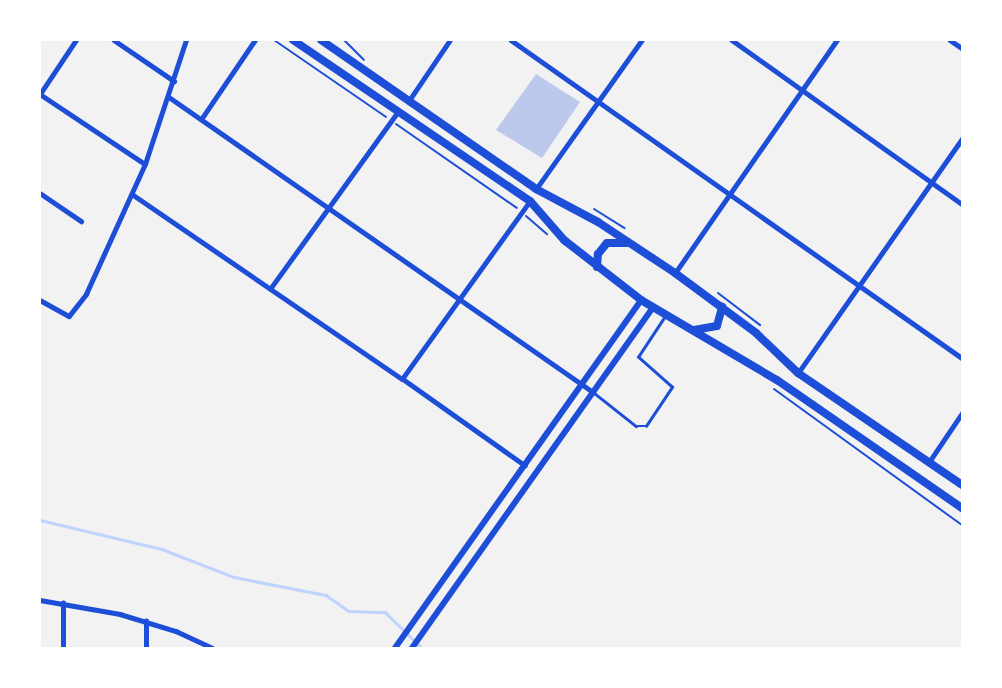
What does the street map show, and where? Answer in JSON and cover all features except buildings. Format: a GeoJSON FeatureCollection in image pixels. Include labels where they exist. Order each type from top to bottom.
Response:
{"type":"FeatureCollection","features":[{"type":"Feature","properties":{"kind":"main road"},"geometry":{"type":"LineString","coordinates":[[293,40],[397,113],[530,201],[564,240],[641,300],[778,380],[962,508]]}},
{"type":"Feature","properties":{"kind":"main road"},"geometry":{"type":"LineString","coordinates":[[321,40],[536,189],[630,243],[675,273],[722,307],[798,373],[962,485]]}},
{"type":"Feature","properties":{"kind":"main road"},"geometry":{"type":"LineString","coordinates":[[597,266],[598,254],[607,243],[630,243]]}},
{"type":"Feature","properties":{"kind":"main road"},"geometry":{"type":"LineString","coordinates":[[692,330],[717,326],[722,307]]}},
{"type":"Feature","properties":{"kind":"street"},"geometry":{"type":"LineString","coordinates":[[76,40],[40,94],[145,164]]}},
{"type":"Feature","properties":{"kind":"street"},"geometry":{"type":"LineString","coordinates":[[114,40],[174,81]]}},
{"type":"Feature","properties":{"kind":"street"},"geometry":{"type":"LineString","coordinates":[[41,303],[64,316],[73,314],[79,304],[145,164],[169,97],[186,40]]}},
{"type":"Feature","properties":{"kind":"street"},"geometry":{"type":"LineString","coordinates":[[202,118],[255,40]]}},
{"type":"Feature","properties":{"kind":"street"},"geometry":{"type":"LineString","coordinates":[[408,102],[450,40]]}},
{"type":"Feature","properties":{"kind":"street"},"geometry":{"type":"LineString","coordinates":[[511,40],[962,358]]}},
{"type":"Feature","properties":{"kind":"street"},"geometry":{"type":"LineString","coordinates":[[536,189],[642,40]]}},
{"type":"Feature","properties":{"kind":"street"},"geometry":{"type":"LineString","coordinates":[[732,40],[803,88],[962,204]]}},
{"type":"Feature","properties":{"kind":"street"},"geometry":{"type":"LineString","coordinates":[[675,273],[837,40]]}},
{"type":"Feature","properties":{"kind":"street"},"geometry":{"type":"LineString","coordinates":[[950,40],[962,48]]}},
{"type":"Feature","properties":{"kind":"street"},"geometry":{"type":"LineString","coordinates":[[169,97],[202,118],[329,209],[593,392]]}},
{"type":"Feature","properties":{"kind":"street"},"geometry":{"type":"LineString","coordinates":[[270,289],[397,113]]}},
{"type":"Feature","properties":{"kind":"street"},"geometry":{"type":"LineString","coordinates":[[798,373],[962,140]]}},
{"type":"Feature","properties":{"kind":"street"},"geometry":{"type":"LineString","coordinates":[[40,193],[81,221]]}},
{"type":"Feature","properties":{"kind":"street"},"geometry":{"type":"LineString","coordinates":[[132,194],[402,379],[525,466]]}},
{"type":"Feature","properties":{"kind":"street"},"geometry":{"type":"LineString","coordinates":[[402,379],[530,201]]}},
{"type":"Feature","properties":{"kind":"street"},"geometry":{"type":"LineString","coordinates":[[395,648],[641,300]]}},
{"type":"Feature","properties":{"kind":"street"},"geometry":{"type":"LineString","coordinates":[[412,648],[653,307]]}},
{"type":"Feature","properties":{"kind":"street"},"geometry":{"type":"LineString","coordinates":[[929,462],[962,413]]}},
{"type":"Feature","properties":{"kind":"street"},"geometry":{"type":"LineString","coordinates":[[533,455],[544,462]]}},
{"type":"Feature","properties":{"kind":"street"},"geometry":{"type":"LineString","coordinates":[[40,600],[63,603],[146,621],[212,648]]}},
{"type":"Feature","properties":{"kind":"street"},"geometry":{"type":"LineString","coordinates":[[63,603],[63,648]]}},
{"type":"Feature","properties":{"kind":"street"},"geometry":{"type":"LineString","coordinates":[[146,621],[146,648]]}},
{"type":"Feature","properties":{"kind":"lane"},"geometry":{"type":"LineString","coordinates":[[593,392],[636,426],[646,426],[672,388],[638,357],[666,315]]}},
{"type":"Feature","properties":{"kind":"waterway"},"geometry":{"type":"LineString","coordinates":[[40,520],[162,549],[234,577],[326,595],[349,611],[385,612],[422,648]]}}]}
